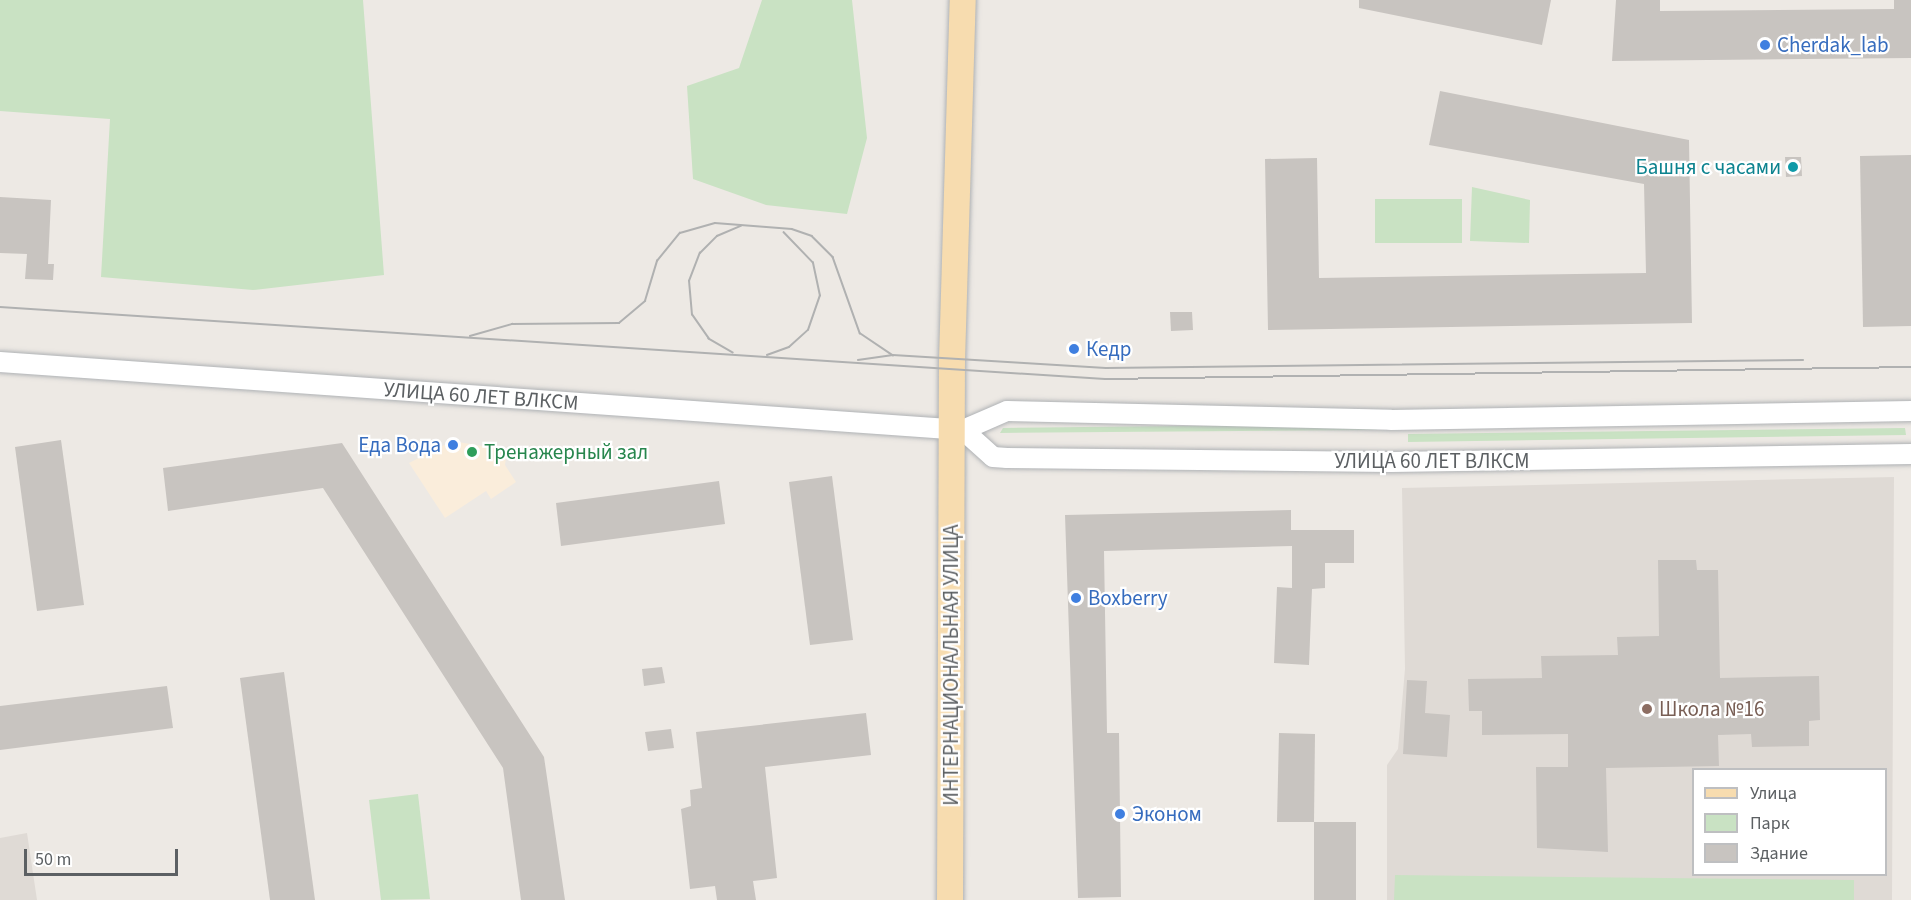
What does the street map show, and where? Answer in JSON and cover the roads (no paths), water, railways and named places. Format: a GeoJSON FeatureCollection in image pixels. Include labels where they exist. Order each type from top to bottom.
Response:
{"type":"FeatureCollection","features":[{"type":"Feature","properties":{"kind":"main road","name":"ИНТЕРНАЦИОНАЛЬНАЯ УЛИЦА"},"geometry":{"type":"LineString","coordinates":[[950,900],[963,0]]}},
{"type":"Feature","properties":{"kind":"street","name":"УЛИЦА 60 ЛЕТ ВЛКСМ"},"geometry":{"type":"LineString","coordinates":[[0,362],[957,429],[1007,411],[1391,420],[1911,411]]}},
{"type":"Feature","properties":{"kind":"street","name":"УЛИЦА 60 ЛЕТ ВЛКСМ"},"geometry":{"type":"LineString","coordinates":[[957,429],[993,457],[1007,458],[1390,462],[1911,454]]}},
{"type":"Feature","properties":{"kind":"tram line"},"geometry":{"type":"LineString","coordinates":[[470,336],[512,324],[619,323],[645,301],[657,261],[680,233],[715,223],[792,229],[812,236],[833,257],[860,333],[893,355]]}},
{"type":"Feature","properties":{"kind":"tram line"},"geometry":{"type":"LineString","coordinates":[[733,353],[709,339],[692,315],[689,281],[700,253],[717,236],[741,226]]}},
{"type":"Feature","properties":{"kind":"tram line"},"geometry":{"type":"LineString","coordinates":[[767,355],[789,347],[808,330],[820,296],[813,263],[784,233]]}},
{"type":"Feature","properties":{"kind":"tram line"},"geometry":{"type":"LineString","coordinates":[[0,307],[1105,379],[1911,367]]}},
{"type":"Feature","properties":{"kind":"tram line"},"geometry":{"type":"LineString","coordinates":[[858,360],[893,355],[1106,368],[1803,360]]}},
{"type":"Feature","properties":{"kind":"place","name":"Cherdak_lab"},"geometry":{"type":"Point","coordinates":[1765,45]}},
{"type":"Feature","properties":{"kind":"place","name":"Башня с часами"},"geometry":{"type":"Point","coordinates":[1793,167]}},
{"type":"Feature","properties":{"kind":"place","name":"Кедр"},"geometry":{"type":"Point","coordinates":[1074,349]}},
{"type":"Feature","properties":{"kind":"place","name":"Еда Вода"},"geometry":{"type":"Point","coordinates":[453,445]}},
{"type":"Feature","properties":{"kind":"place","name":"Тренажерный зал"},"geometry":{"type":"Point","coordinates":[472,452]}},
{"type":"Feature","properties":{"kind":"place","name":"Boxberry"},"geometry":{"type":"Point","coordinates":[1076,598]}},
{"type":"Feature","properties":{"kind":"place","name":"Школа №16"},"geometry":{"type":"Point","coordinates":[1647,709]}},
{"type":"Feature","properties":{"kind":"place","name":"Эконом"},"geometry":{"type":"Point","coordinates":[1120,814]}}]}
